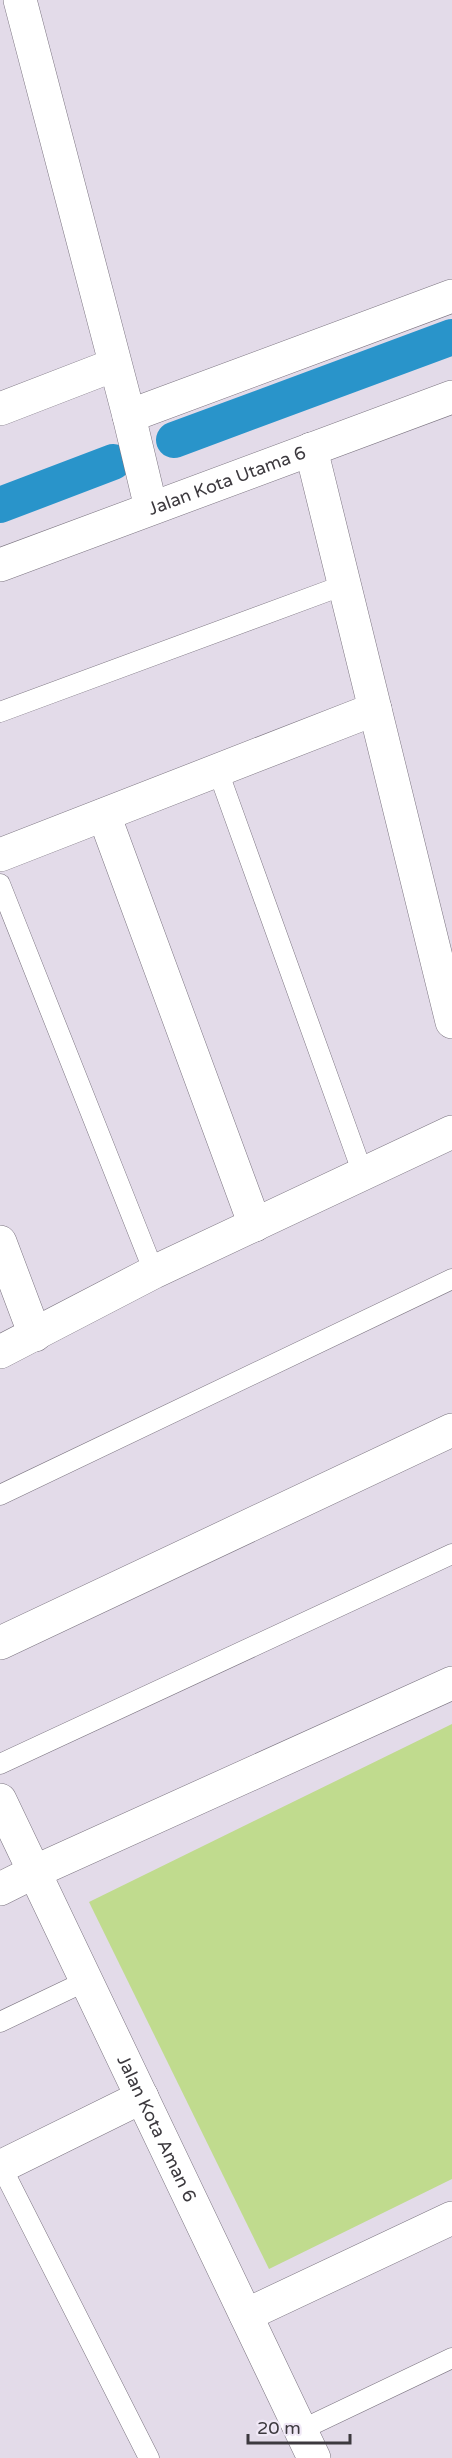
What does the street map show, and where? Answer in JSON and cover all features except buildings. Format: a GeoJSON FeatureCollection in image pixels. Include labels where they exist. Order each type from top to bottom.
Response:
{"type":"FeatureCollection","features":[{"type":"Feature","properties":{"kind":"street"},"geometry":{"type":"LineString","coordinates":[[20,0],[151,508]]}},
{"type":"Feature","properties":{"kind":"street"},"geometry":{"type":"LineString","coordinates":[[129,416],[452,296]]}},
{"type":"Feature","properties":{"kind":"street"},"geometry":{"type":"LineString","coordinates":[[0,409],[114,365]]}},
{"type":"Feature","properties":{"kind":"street","name":"Jalan Kota Utama 6"},"geometry":{"type":"LineString","coordinates":[[0,565],[452,397]]}},
{"type":"Feature","properties":{"kind":"street"},"geometry":{"type":"LineString","coordinates":[[311,449],[452,1022]]}},
{"type":"Feature","properties":{"kind":"street"},"geometry":{"type":"LineString","coordinates":[[0,855],[375,709]]}},
{"type":"Feature","properties":{"kind":"street"},"geometry":{"type":"LineString","coordinates":[[104,815],[255,1225]]}},
{"type":"Feature","properties":{"kind":"street"},"geometry":{"type":"LineString","coordinates":[[0,1352],[154,1272],[452,1132]]}},
{"type":"Feature","properties":{"kind":"street"},"geometry":{"type":"LineString","coordinates":[[0,1242],[34,1335]]}},
{"type":"Feature","properties":{"kind":"street"},"geometry":{"type":"LineString","coordinates":[[0,1644],[452,1430]]}},
{"type":"Feature","properties":{"kind":"street"},"geometry":{"type":"LineString","coordinates":[[0,1889],[452,1683]]}},
{"type":"Feature","properties":{"kind":"street","name":"Jalan Kota Aman 6"},"geometry":{"type":"LineString","coordinates":[[0,1800],[308,2444]]}},
{"type":"Feature","properties":{"kind":"street"},"geometry":{"type":"LineString","coordinates":[[1,2167],[142,2097]]}},
{"type":"Feature","properties":{"kind":"street"},"geometry":{"type":"LineString","coordinates":[[246,2315],[452,2218]]}},
{"type":"Feature","properties":{"kind":"lane"},"geometry":{"type":"LineString","coordinates":[[0,712],[344,585]]}},
{"type":"Feature","properties":{"kind":"lane"},"geometry":{"type":"LineString","coordinates":[[218,771],[363,1174]]}},
{"type":"Feature","properties":{"kind":"lane"},"geometry":{"type":"LineString","coordinates":[[0,885],[154,1272]]}},
{"type":"Feature","properties":{"kind":"lane"},"geometry":{"type":"LineString","coordinates":[[0,1495],[452,1279]]}},
{"type":"Feature","properties":{"kind":"lane"},"geometry":{"type":"LineString","coordinates":[[0,1764],[452,1554]]}},
{"type":"Feature","properties":{"kind":"lane"},"geometry":{"type":"LineString","coordinates":[[0,2022],[86,1981]]}},
{"type":"Feature","properties":{"kind":"lane"},"geometry":{"type":"LineString","coordinates":[[1,2167],[149,2458]]}},
{"type":"Feature","properties":{"kind":"lane"},"geometry":{"type":"LineString","coordinates":[[308,2444],[452,2358]]}},
{"type":"Feature","properties":{"kind":"green space"},"geometry":{"type":"Polygon","coordinates":[[[452,1724],[452,2179],[269,2269],[89,1902],[452,1724]]]}},
{"type":"Feature","properties":{"kind":"waterway"},"geometry":{"type":"LineString","coordinates":[[174,440],[452,337]]}},
{"type":"Feature","properties":{"kind":"waterway"},"geometry":{"type":"LineString","coordinates":[[0,505],[113,462]]}}]}
